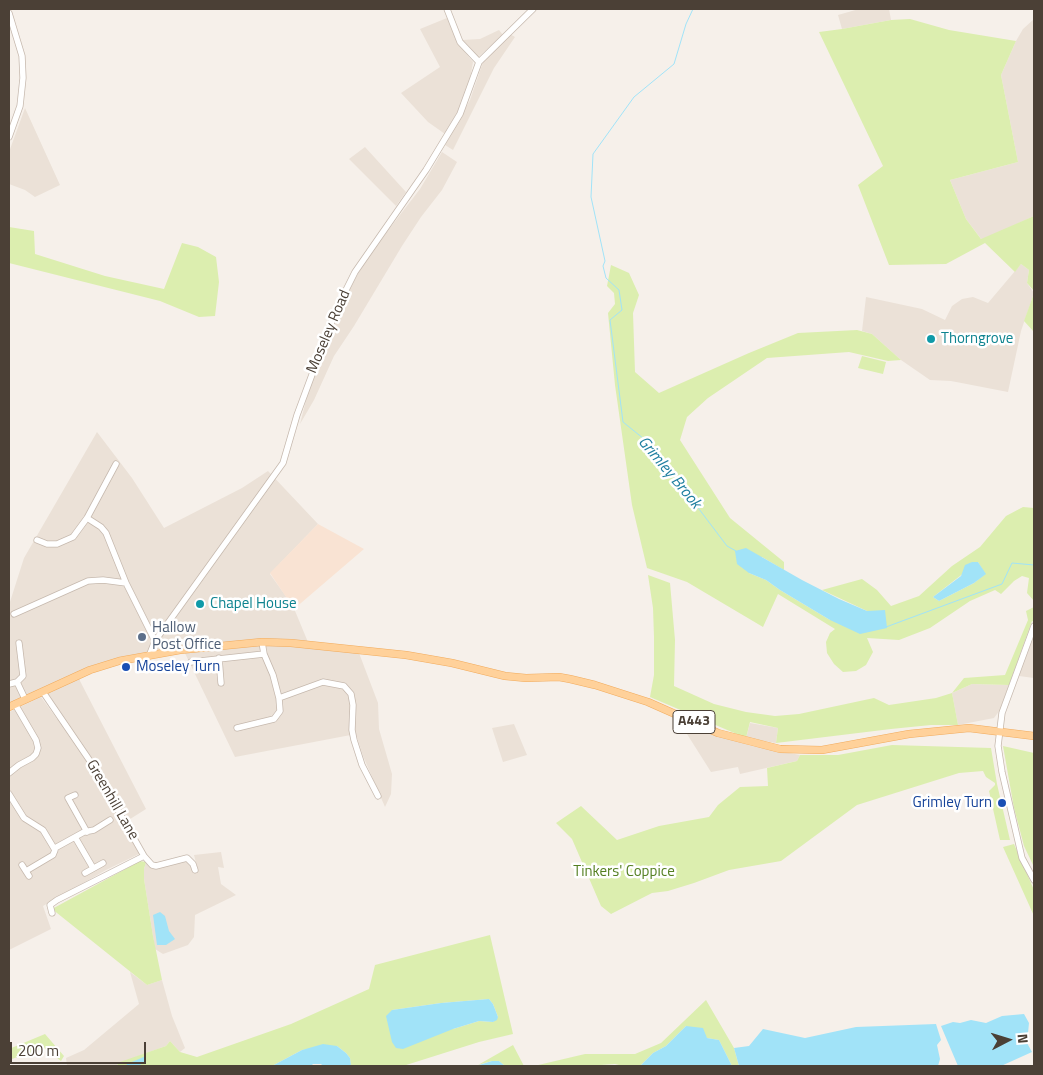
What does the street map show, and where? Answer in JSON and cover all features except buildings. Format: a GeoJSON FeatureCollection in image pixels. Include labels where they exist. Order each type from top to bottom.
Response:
{"type":"FeatureCollection","features":[{"type":"Feature","properties":{"kind":"main road","name":"A443"},"geometry":{"type":"LineString","coordinates":[[12,706],[90,670],[120,661],[180,650],[262,642],[290,643],[406,655],[452,663],[505,676],[526,678],[559,677],[595,684],[648,702],[718,733],[780,749],[822,750],[938,730],[969,728],[1034,736]]}},
{"type":"Feature","properties":{"kind":"street"},"geometry":{"type":"LineString","coordinates":[[447,9],[460,42],[479,62],[534,9]]}},
{"type":"Feature","properties":{"kind":"street"},"geometry":{"type":"LineString","coordinates":[[9,13],[22,56],[23,78],[20,106],[9,137]]}},
{"type":"Feature","properties":{"kind":"street","name":"Moseley Road"},"geometry":{"type":"LineString","coordinates":[[149,656],[155,641],[283,463],[300,407],[336,310],[355,272],[426,170],[460,114],[479,62]]}},
{"type":"Feature","properties":{"kind":"street"},"geometry":{"type":"LineString","coordinates":[[40,539],[53,545],[73,538],[87,518],[114,465]]}},
{"type":"Feature","properties":{"kind":"street"},"geometry":{"type":"LineString","coordinates":[[87,518],[106,533],[126,583],[155,641]]}},
{"type":"Feature","properties":{"kind":"street"},"geometry":{"type":"LineString","coordinates":[[14,614],[88,581],[103,580],[126,583]]}},
{"type":"Feature","properties":{"kind":"street"},"geometry":{"type":"LineString","coordinates":[[1034,626],[1002,713],[998,746],[1022,858],[1034,880]]}},
{"type":"Feature","properties":{"kind":"street"},"geometry":{"type":"LineString","coordinates":[[237,728],[274,719],[280,710],[274,675],[264,654],[262,642]]}},
{"type":"Feature","properties":{"kind":"street"},"geometry":{"type":"LineString","coordinates":[[9,684],[17,682],[22,676],[19,644]]}},
{"type":"Feature","properties":{"kind":"street"},"geometry":{"type":"LineString","coordinates":[[191,662],[264,654]]}},
{"type":"Feature","properties":{"kind":"street"},"geometry":{"type":"LineString","coordinates":[[219,658],[221,683]]}},
{"type":"Feature","properties":{"kind":"street"},"geometry":{"type":"LineString","coordinates":[[17,682],[25,699]]}},
{"type":"Feature","properties":{"kind":"street"},"geometry":{"type":"LineString","coordinates":[[279,698],[316,683],[323,682],[344,686],[351,694],[354,740],[362,765],[378,796]]}},
{"type":"Feature","properties":{"kind":"street","name":"Greenhill Lane"},"geometry":{"type":"LineString","coordinates":[[43,692],[90,761],[144,856],[152,865],[156,866],[187,858],[194,864],[195,870]]}},
{"type":"Feature","properties":{"kind":"street"},"geometry":{"type":"LineString","coordinates":[[9,773],[34,756],[38,748],[36,740],[12,706]]}},
{"type":"Feature","properties":{"kind":"street"},"geometry":{"type":"LineString","coordinates":[[9,794],[24,818],[43,830],[55,848]]}},
{"type":"Feature","properties":{"kind":"street"},"geometry":{"type":"LineString","coordinates":[[75,795],[68,798],[87,832]]}},
{"type":"Feature","properties":{"kind":"street"},"geometry":{"type":"LineString","coordinates":[[22,865],[28,873],[53,855],[55,848],[75,837],[94,830],[110,820]]}},
{"type":"Feature","properties":{"kind":"street"},"geometry":{"type":"LineString","coordinates":[[75,837],[93,868]]}},
{"type":"Feature","properties":{"kind":"street"},"geometry":{"type":"LineString","coordinates":[[52,913],[50,905],[58,900],[144,856]]}},
{"type":"Feature","properties":{"kind":"street"},"geometry":{"type":"LineString","coordinates":[[85,873],[103,863]]}},
{"type":"Feature","properties":{"kind":"shaded area"},"geometry":{"type":"Polygon","coordinates":[[[859,9],[889,9],[891,20],[842,29],[838,15],[859,9]]]}},
{"type":"Feature","properties":{"kind":"shaded area"},"geometry":{"type":"Polygon","coordinates":[[[447,18],[458,44],[473,62],[470,79],[460,107],[445,134],[428,122],[401,93],[440,67],[420,29],[447,18]]]}},
{"type":"Feature","properties":{"kind":"shaded area"},"geometry":{"type":"Polygon","coordinates":[[[1034,19],[1034,216],[982,240],[966,219],[950,180],[1018,162],[1001,75],[1023,29],[1034,19]]]}},
{"type":"Feature","properties":{"kind":"shaded area"},"geometry":{"type":"Polygon","coordinates":[[[499,30],[503,35],[478,57],[462,40],[480,39],[499,30]]]}},
{"type":"Feature","properties":{"kind":"shaded area"},"geometry":{"type":"Polygon","coordinates":[[[510,34],[515,37],[494,68],[453,150],[445,145],[470,100],[483,62],[510,34]]]}},
{"type":"Feature","properties":{"kind":"shaded area"},"geometry":{"type":"Polygon","coordinates":[[[25,108],[60,185],[35,197],[25,190],[9,184],[9,152],[25,108]]]}},
{"type":"Feature","properties":{"kind":"shaded area"},"geometry":{"type":"Polygon","coordinates":[[[365,147],[406,192],[396,206],[349,159],[365,147]]]}},
{"type":"Feature","properties":{"kind":"shaded area"},"geometry":{"type":"Polygon","coordinates":[[[442,152],[457,162],[442,190],[402,246],[334,356],[314,400],[300,424],[309,389],[350,287],[369,255],[420,189],[442,152]]]}},
{"type":"Feature","properties":{"kind":"shaded area"},"geometry":{"type":"Polygon","coordinates":[[[1021,264],[1029,270],[1027,283],[1034,293],[1021,331],[1008,392],[951,381],[930,380],[901,360],[872,334],[862,331],[866,297],[922,309],[945,320],[952,306],[962,299],[973,297],[988,303],[1021,264]]]}},
{"type":"Feature","properties":{"kind":"shaded area"},"geometry":{"type":"Polygon","coordinates":[[[97,432],[132,478],[164,528],[242,488],[268,471],[318,524],[270,574],[293,606],[310,647],[359,653],[378,703],[379,729],[392,774],[391,794],[385,807],[363,756],[356,734],[235,757],[182,647],[79,673],[80,681],[146,809],[127,821],[100,774],[93,775],[141,853],[106,870],[43,906],[51,929],[9,950],[9,712],[41,697],[57,719],[61,716],[44,688],[9,704],[9,605],[24,558],[97,432]]]}},
{"type":"Feature","properties":{"kind":"shaded area"},"geometry":{"type":"Polygon","coordinates":[[[318,524],[364,549],[294,609],[270,573],[318,524]]]}},
{"type":"Feature","properties":{"kind":"shaded area"},"geometry":{"type":"Polygon","coordinates":[[[1034,636],[1034,678],[1019,676],[1034,636]]]}},
{"type":"Feature","properties":{"kind":"shaded area"},"geometry":{"type":"Polygon","coordinates":[[[972,684],[1009,685],[1000,710],[994,718],[958,725],[952,693],[972,684]]]}},
{"type":"Feature","properties":{"kind":"shaded area"},"geometry":{"type":"Polygon","coordinates":[[[680,723],[752,746],[800,755],[797,761],[740,774],[738,767],[711,772],[680,723]]]}},
{"type":"Feature","properties":{"kind":"shaded area"},"geometry":{"type":"Polygon","coordinates":[[[750,723],[778,728],[776,743],[746,738],[750,723]]]}},
{"type":"Feature","properties":{"kind":"shaded area"},"geometry":{"type":"Polygon","coordinates":[[[514,724],[527,755],[503,762],[492,728],[514,724]]]}},
{"type":"Feature","properties":{"kind":"shaded area"},"geometry":{"type":"Polygon","coordinates":[[[221,852],[224,868],[218,867],[221,884],[236,895],[195,915],[194,937],[188,945],[163,954],[155,949],[144,879],[146,862],[152,869],[156,869],[187,861],[193,872],[198,871],[194,855],[221,852]]]}},
{"type":"Feature","properties":{"kind":"shaded area"},"geometry":{"type":"Polygon","coordinates":[[[130,972],[147,985],[162,980],[172,1016],[185,1048],[180,1052],[170,1041],[166,1046],[117,1064],[118,1066],[67,1066],[66,1058],[84,1050],[139,1004],[130,972]]]}},
{"type":"Feature","properties":{"kind":"green space"},"geometry":{"type":"Polygon","coordinates":[[[910,19],[949,30],[1016,41],[1001,75],[1018,162],[950,180],[966,219],[981,239],[1034,216],[1034,291],[1027,283],[1029,270],[1021,264],[1015,272],[985,243],[946,264],[889,265],[858,185],[883,166],[819,32],[891,20],[910,19]]]}},
{"type":"Feature","properties":{"kind":"green space"},"geometry":{"type":"Polygon","coordinates":[[[9,227],[34,231],[35,254],[105,276],[164,289],[182,243],[198,247],[216,257],[219,282],[215,316],[199,317],[160,301],[9,263],[9,227]]]}},
{"type":"Feature","properties":{"kind":"green space"},"geometry":{"type":"Polygon","coordinates":[[[611,265],[629,273],[639,295],[633,313],[635,372],[659,393],[798,333],[857,330],[872,334],[901,360],[888,361],[849,352],[767,358],[708,398],[687,417],[680,440],[730,518],[784,562],[784,570],[762,557],[749,573],[766,580],[830,620],[867,611],[822,590],[862,579],[877,590],[891,606],[919,596],[952,566],[980,547],[1006,516],[1023,507],[1034,508],[1034,601],[1027,593],[1029,578],[1022,576],[1001,594],[995,590],[970,601],[930,628],[899,640],[867,638],[873,652],[866,665],[856,671],[843,672],[834,664],[827,653],[826,642],[830,633],[835,629],[778,594],[763,627],[687,582],[647,568],[632,505],[615,385],[608,313],[615,304],[614,293],[607,286],[611,265]],[[978,562],[933,597],[939,601],[974,583],[985,574],[978,562]]]}},
{"type":"Feature","properties":{"kind":"green space"},"geometry":{"type":"Polygon","coordinates":[[[1034,293],[1034,332],[1024,321],[1034,293]]]}},
{"type":"Feature","properties":{"kind":"green space"},"geometry":{"type":"Polygon","coordinates":[[[862,356],[886,362],[883,374],[858,368],[862,356]]]}},
{"type":"Feature","properties":{"kind":"green space"},"geometry":{"type":"Polygon","coordinates":[[[648,575],[670,583],[675,640],[674,686],[714,704],[746,712],[775,716],[799,714],[874,698],[889,705],[936,698],[952,693],[958,725],[931,725],[776,743],[778,728],[750,722],[746,738],[650,697],[654,675],[654,637],[653,608],[648,575]]]}},
{"type":"Feature","properties":{"kind":"green space"},"geometry":{"type":"Polygon","coordinates":[[[1034,607],[1034,622],[1032,621],[1009,685],[972,684],[952,693],[964,678],[1005,675],[1028,620],[1026,611],[1034,607]]]}},
{"type":"Feature","properties":{"kind":"green space","name":"Tinkers' Coppice"},"geometry":{"type":"Polygon","coordinates":[[[892,745],[991,748],[1010,840],[1000,840],[989,791],[995,783],[986,777],[983,771],[959,773],[857,805],[781,861],[729,870],[668,891],[652,893],[611,914],[601,906],[572,839],[556,823],[581,806],[617,840],[659,826],[709,817],[718,805],[740,787],[768,786],[767,768],[797,761],[800,755],[838,755],[892,745]]]}},
{"type":"Feature","properties":{"kind":"green space"},"geometry":{"type":"Polygon","coordinates":[[[1003,746],[1034,753],[1033,865],[1024,846],[1014,808],[1003,746]]]}},
{"type":"Feature","properties":{"kind":"green space"},"geometry":{"type":"Polygon","coordinates":[[[1014,844],[1034,890],[1034,916],[1003,847],[1014,844]]]}},
{"type":"Feature","properties":{"kind":"green space"},"geometry":{"type":"Polygon","coordinates":[[[140,861],[146,862],[144,879],[162,980],[147,985],[52,909],[140,861]]]}},
{"type":"Feature","properties":{"kind":"green space"},"geometry":{"type":"Polygon","coordinates":[[[490,935],[513,1034],[479,1042],[403,1066],[351,1066],[350,1058],[337,1046],[302,1050],[272,1066],[118,1066],[117,1063],[166,1046],[170,1041],[180,1052],[197,1057],[291,1024],[369,989],[375,965],[490,935]],[[489,999],[392,1010],[453,1029],[479,1021],[493,1022],[498,1017],[489,999]]]}},
{"type":"Feature","properties":{"kind":"green space"},"geometry":{"type":"Polygon","coordinates":[[[706,1000],[734,1048],[739,1066],[732,1066],[719,1040],[707,1038],[686,1026],[666,1046],[653,1053],[640,1066],[615,1064],[534,1066],[585,1054],[635,1054],[661,1043],[706,1000]]]}},
{"type":"Feature","properties":{"kind":"green space"},"geometry":{"type":"Polygon","coordinates":[[[45,1034],[64,1056],[61,1061],[44,1048],[9,1060],[9,1049],[45,1034]]]}},
{"type":"Feature","properties":{"kind":"green space"},"geometry":{"type":"Polygon","coordinates":[[[513,1045],[524,1066],[505,1066],[499,1061],[478,1065],[513,1045]]]}},
{"type":"Feature","properties":{"kind":"water"},"geometry":{"type":"Polygon","coordinates":[[[746,548],[839,599],[867,611],[885,610],[887,628],[860,634],[830,620],[766,580],[749,573],[737,564],[735,551],[746,548]]]}},
{"type":"Feature","properties":{"kind":"water"},"geometry":{"type":"Polygon","coordinates":[[[978,562],[986,574],[974,583],[939,601],[933,597],[961,576],[965,565],[978,562]]]}},
{"type":"Feature","properties":{"kind":"water"},"geometry":{"type":"Polygon","coordinates":[[[160,912],[165,916],[169,931],[175,939],[166,945],[157,945],[153,915],[160,912]]]}},
{"type":"Feature","properties":{"kind":"water"},"geometry":{"type":"Polygon","coordinates":[[[489,999],[498,1017],[493,1022],[479,1021],[403,1049],[396,1048],[392,1042],[386,1016],[392,1010],[489,999]]]}},
{"type":"Feature","properties":{"kind":"water"},"geometry":{"type":"Polygon","coordinates":[[[1024,1014],[1029,1023],[1027,1043],[1032,1052],[1001,1066],[958,1066],[941,1026],[953,1022],[960,1023],[971,1020],[986,1023],[1002,1016],[1024,1014]]]}},
{"type":"Feature","properties":{"kind":"water"},"geometry":{"type":"Polygon","coordinates":[[[936,1024],[941,1040],[937,1045],[940,1059],[938,1066],[739,1066],[734,1048],[749,1046],[763,1029],[805,1038],[856,1027],[936,1024]]]}},
{"type":"Feature","properties":{"kind":"water"},"geometry":{"type":"Polygon","coordinates":[[[686,1026],[703,1028],[707,1038],[719,1040],[732,1066],[640,1066],[653,1053],[666,1046],[686,1026]]]}},
{"type":"Feature","properties":{"kind":"water"},"geometry":{"type":"Polygon","coordinates":[[[323,1044],[337,1046],[346,1053],[350,1058],[351,1066],[313,1064],[311,1066],[272,1066],[302,1050],[323,1044]]]}},
{"type":"Feature","properties":{"kind":"water"},"geometry":{"type":"Polygon","coordinates":[[[146,1056],[146,1060],[140,1065],[126,1066],[127,1064],[146,1056]]]}},
{"type":"Feature","properties":{"kind":"water"},"geometry":{"type":"Polygon","coordinates":[[[499,1061],[505,1066],[476,1066],[499,1061]]]}},
{"type":"Feature","properties":{"kind":"waterway","name":"Grimley Brook"},"geometry":{"type":"LineString","coordinates":[[693,9],[686,24],[674,64],[634,97],[593,154],[591,197],[605,261],[603,266],[606,278],[619,290],[622,310],[610,320],[623,422],[649,443],[727,546],[736,551]]}},
{"type":"Feature","properties":{"kind":"waterway","name":"Grimley Brook"},"geometry":{"type":"LineString","coordinates":[[886,627],[1002,584],[1012,563],[1034,565]]}},
{"type":"Feature","properties":{"kind":"place","name":"Thorngrove"},"geometry":{"type":"Point","coordinates":[931,339]}},
{"type":"Feature","properties":{"kind":"place","name":"Chapel House"},"geometry":{"type":"Point","coordinates":[200,604]}},
{"type":"Feature","properties":{"kind":"place","name":"Hallow Post Office"},"geometry":{"type":"Point","coordinates":[142,637]}},
{"type":"Feature","properties":{"kind":"place","name":"Moseley Turn"},"geometry":{"type":"Point","coordinates":[126,667]}},
{"type":"Feature","properties":{"kind":"place","name":"Grimley Turn"},"geometry":{"type":"Point","coordinates":[1002,803]}}]}
